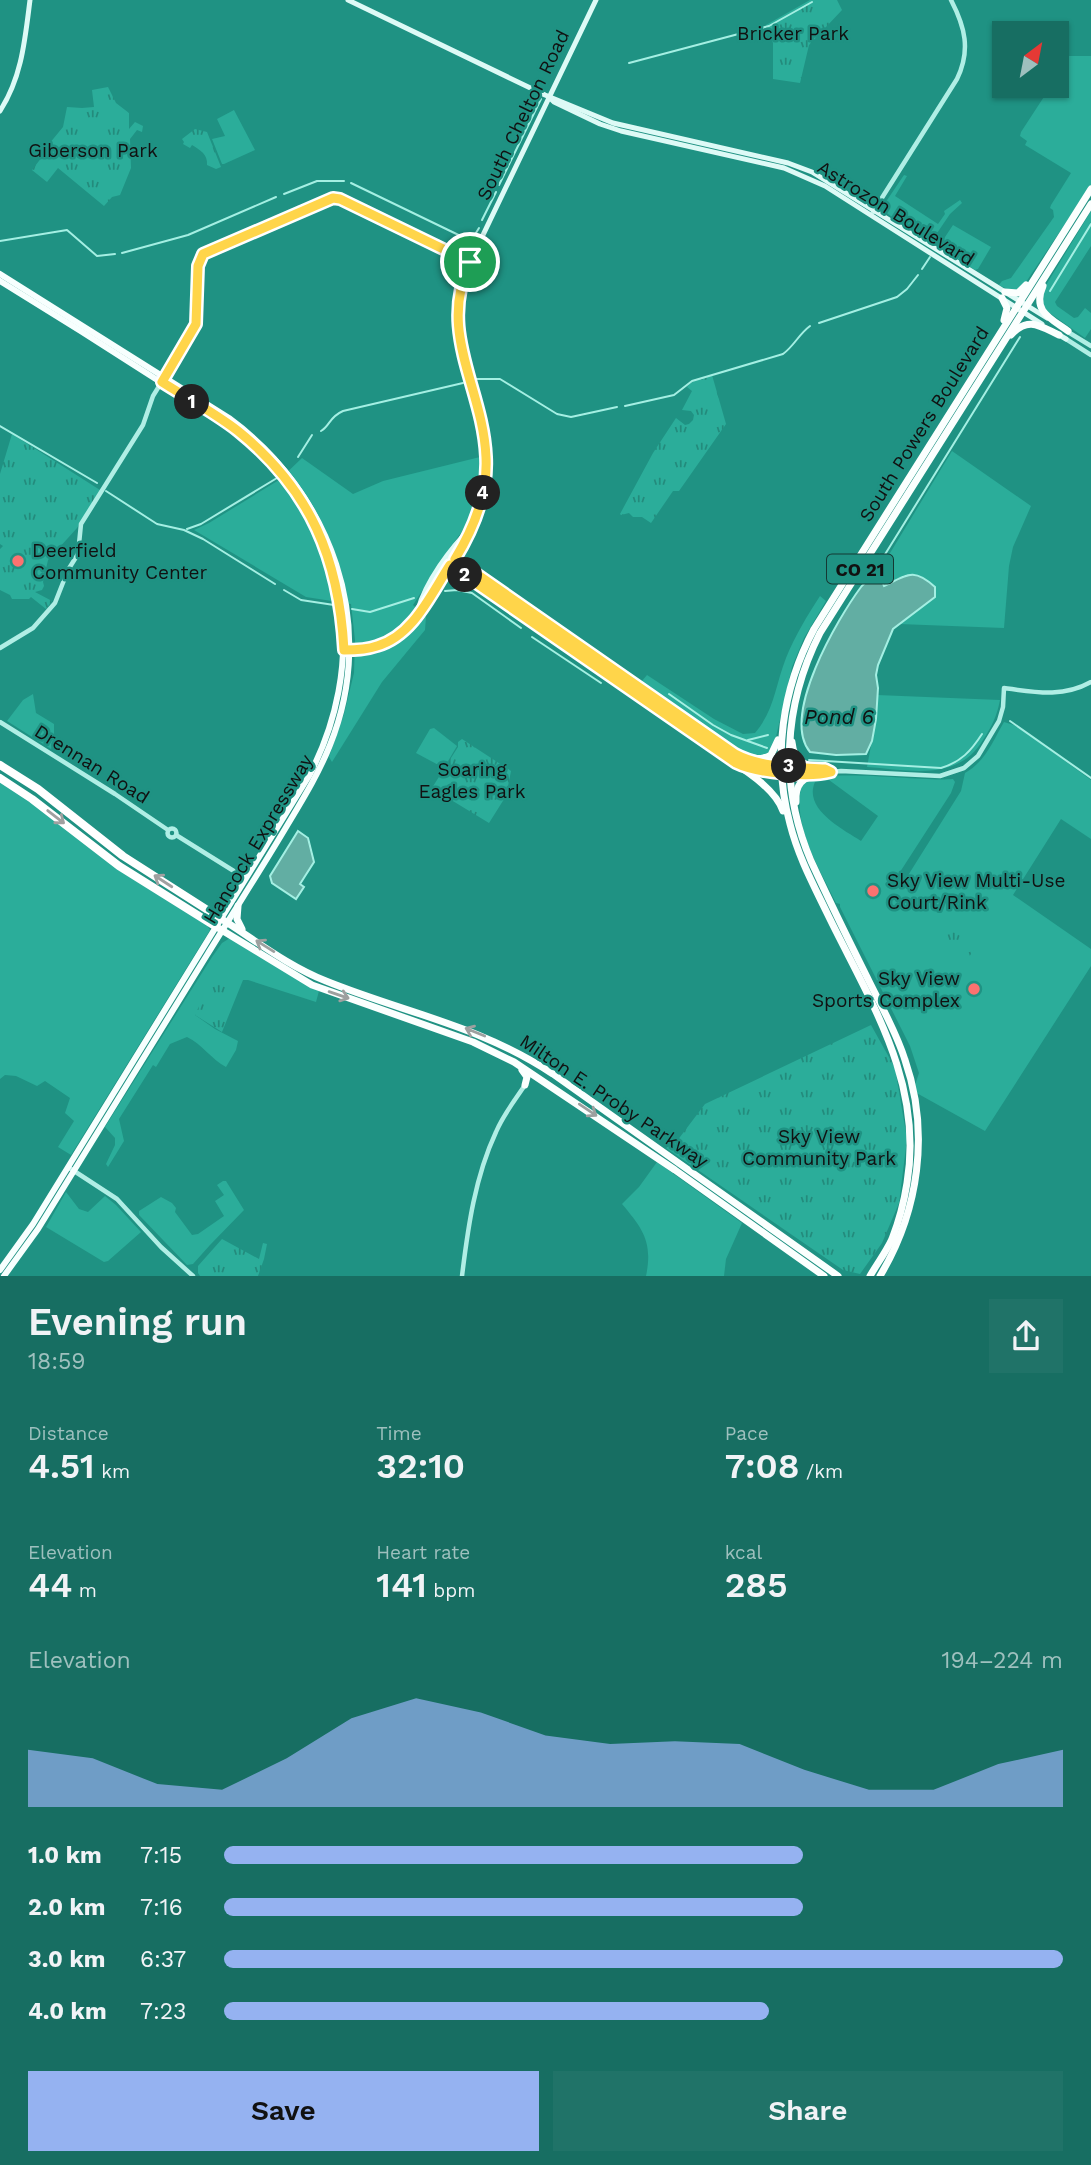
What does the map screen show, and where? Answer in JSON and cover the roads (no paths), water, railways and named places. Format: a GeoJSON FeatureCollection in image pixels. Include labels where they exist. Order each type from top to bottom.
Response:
{"type":"FeatureCollection","features":[{"type":"Feature","properties":{"kind":"highway","name":"South Powers Boulevard"},"geometry":{"type":"LineString","coordinates":[[870,1276],[891,1241],[898,1223],[911,1149],[909,1112],[903,1079],[888,1038],[797,849],[785,805],[785,769],[793,708],[802,674],[820,634],[978,381],[1091,188]]}},
{"type":"Feature","properties":{"kind":"highway","name":"South Powers Boulevard"},"geometry":{"type":"LineString","coordinates":[[882,1276],[897,1244],[912,1198],[918,1160],[917,1115],[911,1081],[894,1033],[800,834],[785,769],[781,733],[790,688],[803,652],[820,619],[984,358],[1091,204]]}},
{"type":"Feature","properties":{"kind":"highway"},"geometry":{"type":"LineString","coordinates":[[984,358],[1006,316],[1007,307],[1003,295],[1023,289],[1076,212]]}},
{"type":"Feature","properties":{"kind":"highway"},"geometry":{"type":"LineString","coordinates":[[1064,335],[1041,310],[1039,300],[1042,288],[1067,242]]}},
{"type":"Feature","properties":{"kind":"highway"},"geometry":{"type":"LineString","coordinates":[[978,381],[1012,334],[1021,326],[1036,325],[1064,335]]}},
{"type":"Feature","properties":{"kind":"highway"},"geometry":{"type":"LineString","coordinates":[[719,743],[751,758],[764,759],[771,755],[777,745],[790,688]]}},
{"type":"Feature","properties":{"kind":"highway"},"geometry":{"type":"LineString","coordinates":[[793,708],[794,754],[804,764],[825,772]]}},
{"type":"Feature","properties":{"kind":"highway"},"geometry":{"type":"LineString","coordinates":[[709,745],[775,796],[797,849]]}},
{"type":"Feature","properties":{"kind":"highway","name":"Milton E. Proby Parkway"},"geometry":{"type":"LineString","coordinates":[[0,765],[48,797],[123,856],[299,978],[319,988],[485,1048],[514,1062],[822,1276]]}},
{"type":"Feature","properties":{"kind":"highway"},"geometry":{"type":"LineString","coordinates":[[800,834],[796,806],[797,789],[805,778],[825,772]]}},
{"type":"Feature","properties":{"kind":"highway","name":"Milton E. Proby Parkway"},"geometry":{"type":"LineString","coordinates":[[0,778],[32,799],[119,866],[222,924],[244,933],[316,977],[460,1027],[518,1052],[841,1276]]}},
{"type":"Feature","properties":{"kind":"highway"},"geometry":{"type":"LineString","coordinates":[[238,906],[237,919],[244,933]]}},
{"type":"Feature","properties":{"kind":"highway"},"geometry":{"type":"LineString","coordinates":[[485,1048],[523,1070],[527,1077],[526,1084],[538,1080],[555,1088]]}},
{"type":"Feature","properties":{"kind":"highway"},"geometry":{"type":"LineString","coordinates":[[863,1276],[878,1258],[898,1223]]}},
{"type":"Feature","properties":{"kind":"main road"},"geometry":{"type":"LineString","coordinates":[[0,111],[20,66],[30,0]]}},
{"type":"Feature","properties":{"kind":"main road","name":"Astrozon Boulevard"},"geometry":{"type":"LineString","coordinates":[[348,0],[589,119],[621,131],[795,171],[873,213],[1064,335]]}},
{"type":"Feature","properties":{"kind":"main road","name":"South Chelton Road"},"geometry":{"type":"LineString","coordinates":[[347,650],[366,649],[386,643],[402,633],[417,617],[470,535],[483,494],[486,463],[483,435],[457,324],[459,293],[470,262],[596,0]]}},
{"type":"Feature","properties":{"kind":"main road","name":"Hancock Expressway"},"geometry":{"type":"LineString","coordinates":[[0,274],[239,432],[293,487],[319,532],[332,568],[347,650],[345,696],[330,747],[310,787],[238,906],[222,924]]}},
{"type":"Feature","properties":{"kind":"main road","name":"Hancock Expressway"},"geometry":{"type":"LineString","coordinates":[[0,281],[163,380]]}},
{"type":"Feature","properties":{"kind":"main road","name":"South Chelton Road"},"geometry":{"type":"LineString","coordinates":[[417,617],[421,598],[447,557],[472,527]]}},
{"type":"Feature","properties":{"kind":"main road"},"geometry":{"type":"LineString","coordinates":[[447,557],[455,559],[540,617],[631,686],[719,743],[748,760],[785,769]]}},
{"type":"Feature","properties":{"kind":"main road"},"geometry":{"type":"LineString","coordinates":[[447,557],[450,565],[589,661],[596,661],[709,745],[749,769],[785,769]]}},
{"type":"Feature","properties":{"kind":"main road"},"geometry":{"type":"LineString","coordinates":[[490,592],[532,617],[540,617]]}},
{"type":"Feature","properties":{"kind":"main road"},"geometry":{"type":"LineString","coordinates":[[535,624],[543,625],[596,657]]}},
{"type":"Feature","properties":{"kind":"main road","name":"Hancock Expressway"},"geometry":{"type":"LineString","coordinates":[[2,1276],[33,1236],[71,1169],[222,924],[245,878],[306,782],[318,759],[333,717],[347,650]]}},
{"type":"Feature","properties":{"kind":"main road","name":"Hancock Expressway"},"geometry":{"type":"LineString","coordinates":[[0,1270],[71,1169]]}},
{"type":"Feature","properties":{"kind":"main road"},"geometry":{"type":"LineString","coordinates":[[2,1276],[11,1255]]}},
{"type":"Feature","properties":{"kind":"street"},"geometry":{"type":"LineString","coordinates":[[873,213],[957,79],[963,64],[965,36],[951,0]]}},
{"type":"Feature","properties":{"kind":"street"},"geometry":{"type":"LineString","coordinates":[[0,649],[33,628],[55,603],[68,570],[78,554],[81,524],[143,425],[151,400],[196,324],[198,266],[203,254],[327,200],[340,199],[470,262]]}},
{"type":"Feature","properties":{"kind":"street","name":"Astrozon Boulevard"},"geometry":{"type":"LineString","coordinates":[[1064,335],[1091,346]]}},
{"type":"Feature","properties":{"kind":"street","name":"Astrozon Boulevard"},"geometry":{"type":"LineString","coordinates":[[1064,335],[1091,355]]}},
{"type":"Feature","properties":{"kind":"street"},"geometry":{"type":"LineString","coordinates":[[785,769],[940,776],[964,768],[978,756],[997,726],[1003,707],[1004,688],[1054,694],[1076,690],[1091,682]]}},
{"type":"Feature","properties":{"kind":"street","name":"Drennan Road"},"geometry":{"type":"LineString","coordinates":[[0,722],[168,830],[174,829],[176,835],[245,878]]}},
{"type":"Feature","properties":{"kind":"street"},"geometry":{"type":"LineString","coordinates":[[462,1276],[469,1220],[483,1167],[496,1131],[526,1084]]}},
{"type":"Feature","properties":{"kind":"street"},"geometry":{"type":"LineString","coordinates":[[71,1169],[117,1199],[161,1247],[193,1276]]}},
{"type":"Feature","properties":{"kind":"water","name":"Pond 6"},"geometry":{"type":"Polygon","coordinates":[[[880,555],[887,558],[882,581],[884,586],[904,576],[915,575],[935,587],[935,597],[893,629],[878,665],[876,719],[872,741],[866,754],[810,752],[803,736],[802,715],[807,692],[827,643],[851,602],[873,576],[880,555]]]}},
{"type":"Feature","properties":{"kind":"water"},"geometry":{"type":"Polygon","coordinates":[[[298,831],[308,838],[314,862],[300,884],[304,887],[296,899],[272,883],[270,876],[298,831]]]}},
{"type":"Feature","properties":{"kind":"waterway"},"geometry":{"type":"LineString","coordinates":[[754,30],[769,26],[812,2]]}},
{"type":"Feature","properties":{"kind":"waterway"},"geometry":{"type":"LineString","coordinates":[[629,63],[746,32]]}},
{"type":"Feature","properties":{"kind":"waterway"},"geometry":{"type":"LineString","coordinates":[[499,185],[541,99]]}},
{"type":"Feature","properties":{"kind":"waterway"},"geometry":{"type":"LineString","coordinates":[[284,194],[317,181],[344,181]]}},
{"type":"Feature","properties":{"kind":"waterway"},"geometry":{"type":"LineString","coordinates":[[351,183],[471,241],[479,228]]}},
{"type":"Feature","properties":{"kind":"waterway"},"geometry":{"type":"LineString","coordinates":[[482,220],[496,192]]}},
{"type":"Feature","properties":{"kind":"waterway"},"geometry":{"type":"LineString","coordinates":[[122,253],[188,235],[276,197]]}},
{"type":"Feature","properties":{"kind":"waterway"},"geometry":{"type":"LineString","coordinates":[[1050,291],[1091,224]]}},
{"type":"Feature","properties":{"kind":"waterway"},"geometry":{"type":"LineString","coordinates":[[0,241],[67,230],[97,256],[115,254]]}},
{"type":"Feature","properties":{"kind":"waterway"},"geometry":{"type":"LineString","coordinates":[[922,269],[930,257]]}},
{"type":"Feature","properties":{"kind":"waterway"},"geometry":{"type":"LineString","coordinates":[[819,323],[897,297],[918,275]]}},
{"type":"Feature","properties":{"kind":"waterway"},"geometry":{"type":"LineString","coordinates":[[625,406],[674,395],[692,381],[783,354],[810,326]]}},
{"type":"Feature","properties":{"kind":"waterway"},"geometry":{"type":"LineString","coordinates":[[884,556],[1020,337]]}},
{"type":"Feature","properties":{"kind":"waterway"},"geometry":{"type":"LineString","coordinates":[[476,379],[500,379],[557,414],[571,417],[617,407]]}},
{"type":"Feature","properties":{"kind":"waterway"},"geometry":{"type":"LineString","coordinates":[[321,431],[343,411],[463,383]]}},
{"type":"Feature","properties":{"kind":"waterway"},"geometry":{"type":"LineString","coordinates":[[0,426],[97,483]]}},
{"type":"Feature","properties":{"kind":"waterway"},"geometry":{"type":"LineString","coordinates":[[298,457],[312,435]]}},
{"type":"Feature","properties":{"kind":"waterway"},"geometry":{"type":"LineString","coordinates":[[187,529],[201,524],[277,478]]}},
{"type":"Feature","properties":{"kind":"waterway"},"geometry":{"type":"LineString","coordinates":[[106,491],[157,524],[184,530],[203,539],[275,584]]}},
{"type":"Feature","properties":{"kind":"waterway"},"geometry":{"type":"LineString","coordinates":[[284,590],[301,600],[334,605]]}},
{"type":"Feature","properties":{"kind":"waterway"},"geometry":{"type":"LineString","coordinates":[[445,591],[472,593],[521,628]]}},
{"type":"Feature","properties":{"kind":"waterway"},"geometry":{"type":"LineString","coordinates":[[352,609],[370,612],[414,598]]}},
{"type":"Feature","properties":{"kind":"waterway"},"geometry":{"type":"LineString","coordinates":[[532,637],[601,683]]}},
{"type":"Feature","properties":{"kind":"waterway"},"geometry":{"type":"LineString","coordinates":[[669,694],[731,735],[767,748]]}},
{"type":"Feature","properties":{"kind":"waterway"},"geometry":{"type":"LineString","coordinates":[[1010,721],[1091,778]]}},
{"type":"Feature","properties":{"kind":"waterway"},"geometry":{"type":"LineString","coordinates":[[809,760],[941,768],[965,755],[982,734]]}},
{"type":"Feature","properties":{"kind":"waterway"},"geometry":{"type":"LineString","coordinates":[[748,740],[768,735]]}},
{"type":"Feature","properties":{"kind":"place","name":"Deerfield Community Center"},"geometry":{"type":"Point","coordinates":[18,561]}},
{"type":"Feature","properties":{"kind":"place","name":"Sky View Multi-Use Court/Rink"},"geometry":{"type":"Point","coordinates":[873,891]}},
{"type":"Feature","properties":{"kind":"place","name":"Sky View Sports Complex"},"geometry":{"type":"Point","coordinates":[974,989]}},
{"type":"Feature","properties":{"kind":"park label","name":"Bricker Park"},"geometry":{"type":"Point","coordinates":[793,33]}},
{"type":"Feature","properties":{"kind":"park label","name":"Giberson Park"},"geometry":{"type":"Point","coordinates":[93,150]}},
{"type":"Feature","properties":{"kind":"park label","name":"Soaring Eagles Park"},"geometry":{"type":"Point","coordinates":[472,780]}},
{"type":"Feature","properties":{"kind":"park label","name":"Sky View Community Park"},"geometry":{"type":"Point","coordinates":[819,1147]}}]}
